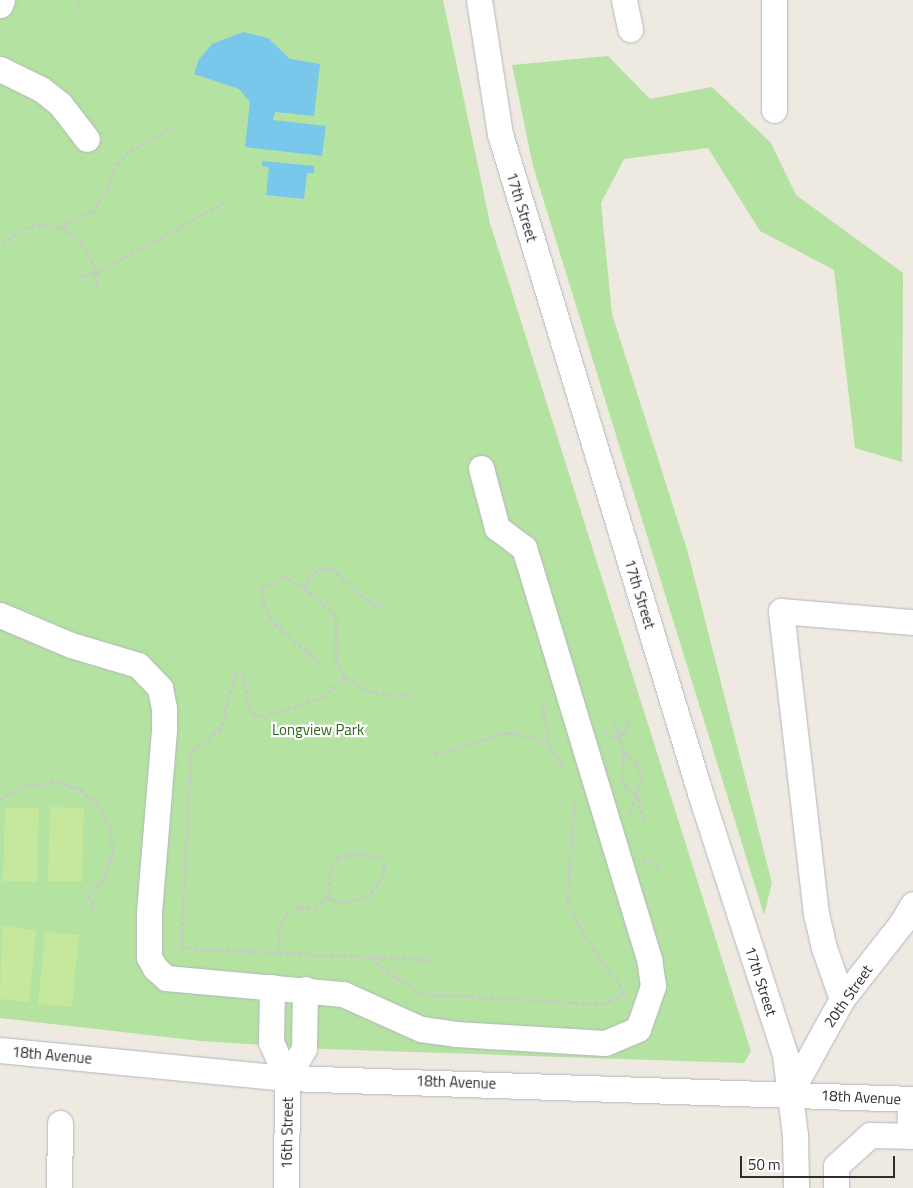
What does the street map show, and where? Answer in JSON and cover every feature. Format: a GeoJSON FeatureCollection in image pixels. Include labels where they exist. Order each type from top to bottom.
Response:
{"type":"FeatureCollection","features":[{"type":"Feature","properties":{"kind":"street"},"geometry":{"type":"LineString","coordinates":[[0,5],[2,0]]}},
{"type":"Feature","properties":{"kind":"street","name":"17th Street"},"geometry":{"type":"LineString","coordinates":[[478,0],[500,134],[701,796],[785,1055],[795,1135],[796,1188]]}},
{"type":"Feature","properties":{"kind":"street"},"geometry":{"type":"LineString","coordinates":[[624,0],[630,30]]}},
{"type":"Feature","properties":{"kind":"street"},"geometry":{"type":"LineString","coordinates":[[774,0],[774,110]]}},
{"type":"Feature","properties":{"kind":"street"},"geometry":{"type":"LineString","coordinates":[[0,68],[41,89],[60,104],[87,139]]}},
{"type":"Feature","properties":{"kind":"street"},"geometry":{"type":"LineString","coordinates":[[0,615],[98,654],[122,658],[138,665],[160,688],[164,708],[150,904],[149,957],[155,968],[166,978],[305,989],[343,994],[421,1029],[580,1044],[605,1043],[638,1030],[646,1013],[653,986],[649,959],[524,548],[497,528],[481,468]]}},
{"type":"Feature","properties":{"kind":"street"},"geometry":{"type":"LineString","coordinates":[[842,998],[824,948],[816,914],[781,612],[913,622]]}},
{"type":"Feature","properties":{"kind":"street","name":"20th Street"},"geometry":{"type":"LineString","coordinates":[[790,1093],[842,998],[901,924],[913,904]]}},
{"type":"Feature","properties":{"kind":"street"},"geometry":{"type":"LineString","coordinates":[[272,987],[272,1042],[287,1078]]}},
{"type":"Feature","properties":{"kind":"street"},"geometry":{"type":"LineString","coordinates":[[287,1078],[304,1048],[305,989]]}},
{"type":"Feature","properties":{"kind":"street","name":"18th Avenue"},"geometry":{"type":"LineString","coordinates":[[0,1050],[287,1078],[790,1093],[912,1099]]}},
{"type":"Feature","properties":{"kind":"street","name":"16th Street"},"geometry":{"type":"LineString","coordinates":[[286,1188],[287,1078]]}},
{"type":"Feature","properties":{"kind":"street"},"geometry":{"type":"LineString","coordinates":[[836,1188],[836,1166],[870,1135],[909,1136],[912,1099]]}},
{"type":"Feature","properties":{"kind":"street"},"geometry":{"type":"LineString","coordinates":[[59,1188],[60,1123]]}},
{"type":"Feature","properties":{"kind":"path"},"geometry":{"type":"LineString","coordinates":[[78,0],[78,7]]}},
{"type":"Feature","properties":{"kind":"path"},"geometry":{"type":"LineString","coordinates":[[2,243],[25,228],[57,227],[91,212],[108,190],[117,164],[128,157],[130,151],[176,125]]}},
{"type":"Feature","properties":{"kind":"path"},"geometry":{"type":"LineString","coordinates":[[79,277],[96,272],[227,201]]}},
{"type":"Feature","properties":{"kind":"path"},"geometry":{"type":"LineString","coordinates":[[57,227],[81,242],[96,272],[97,292]]}},
{"type":"Feature","properties":{"kind":"path"},"geometry":{"type":"LineString","coordinates":[[304,587],[312,573],[323,567],[332,569],[368,601],[377,606],[380,603]]}},
{"type":"Feature","properties":{"kind":"path"},"geometry":{"type":"LineString","coordinates":[[323,666],[274,623],[264,604],[261,586],[285,577],[304,587],[336,616],[336,659],[345,677],[368,691],[400,696],[413,692]]}},
{"type":"Feature","properties":{"kind":"path"},"geometry":{"type":"LineString","coordinates":[[345,677],[322,697],[262,717],[254,714],[249,706],[243,672],[236,671],[221,729],[195,747],[191,754],[181,948],[437,960]]}},
{"type":"Feature","properties":{"kind":"path"},"geometry":{"type":"LineString","coordinates":[[546,742],[548,734],[542,705],[570,697]]}},
{"type":"Feature","properties":{"kind":"path"},"geometry":{"type":"LineString","coordinates":[[602,727],[610,736],[619,735],[626,730],[627,715]]}},
{"type":"Feature","properties":{"kind":"path"},"geometry":{"type":"LineString","coordinates":[[614,721],[624,751],[622,778],[626,788],[638,797],[644,819]]}},
{"type":"Feature","properties":{"kind":"path"},"geometry":{"type":"LineString","coordinates":[[434,754],[509,732],[546,742],[572,777]]}},
{"type":"Feature","properties":{"kind":"path"},"geometry":{"type":"LineString","coordinates":[[624,751],[636,762],[642,777],[638,797],[626,826]]}},
{"type":"Feature","properties":{"kind":"path"},"geometry":{"type":"LineString","coordinates":[[0,799],[24,786],[57,782],[80,788],[98,805],[110,827],[112,854],[102,881],[86,896],[93,900],[93,911]]}},
{"type":"Feature","properties":{"kind":"path"},"geometry":{"type":"LineString","coordinates":[[577,791],[567,901],[585,937],[624,993],[646,1013]]}},
{"type":"Feature","properties":{"kind":"path"},"geometry":{"type":"LineString","coordinates":[[278,952],[280,926],[285,916],[300,908],[314,908],[328,898],[331,869],[337,858],[360,853],[382,858],[385,866],[382,877],[367,898],[342,902],[328,898]]}},
{"type":"Feature","properties":{"kind":"path"},"geometry":{"type":"LineString","coordinates":[[637,855],[661,867]]}},
{"type":"Feature","properties":{"kind":"path"},"geometry":{"type":"LineString","coordinates":[[372,957],[386,972],[425,994],[602,1004],[624,993]]}},
{"type":"Feature","properties":{"kind":"green space","name":"Longview Park"},"geometry":{"type":"Polygon","coordinates":[[[0,0],[443,0],[490,223],[751,1051],[744,1063],[324,1049],[201,1041],[0,1018],[0,0]]]}},
{"type":"Feature","properties":{"kind":"green space"},"geometry":{"type":"Polygon","coordinates":[[[608,56],[650,99],[712,87],[771,143],[796,195],[903,273],[902,462],[855,448],[834,270],[760,231],[708,148],[624,159],[601,203],[612,314],[688,553],[772,883],[764,915],[533,166],[512,65],[608,56]]]}},
{"type":"Feature","properties":{"kind":"green space"},"geometry":{"type":"Polygon","coordinates":[[[50,807],[84,808],[82,882],[48,881],[50,807]]]}},
{"type":"Feature","properties":{"kind":"green space"},"geometry":{"type":"Polygon","coordinates":[[[5,808],[39,808],[37,882],[3,881],[5,808]]]}},
{"type":"Feature","properties":{"kind":"green space"},"geometry":{"type":"Polygon","coordinates":[[[2,926],[36,930],[29,1002],[0,999],[2,926]]]}},
{"type":"Feature","properties":{"kind":"green space"},"geometry":{"type":"Polygon","coordinates":[[[45,932],[79,935],[72,1007],[38,1004],[45,932]]]}},
{"type":"Feature","properties":{"kind":"water"},"geometry":{"type":"Polygon","coordinates":[[[243,32],[268,38],[290,59],[320,64],[314,116],[275,112],[273,120],[326,126],[322,156],[245,147],[250,102],[239,89],[194,74],[199,59],[212,44],[243,32]]]}},
{"type":"Feature","properties":{"kind":"water"},"geometry":{"type":"Polygon","coordinates":[[[262,161],[314,166],[314,173],[307,173],[304,199],[266,195],[269,167],[262,166],[262,161]]]}}]}
